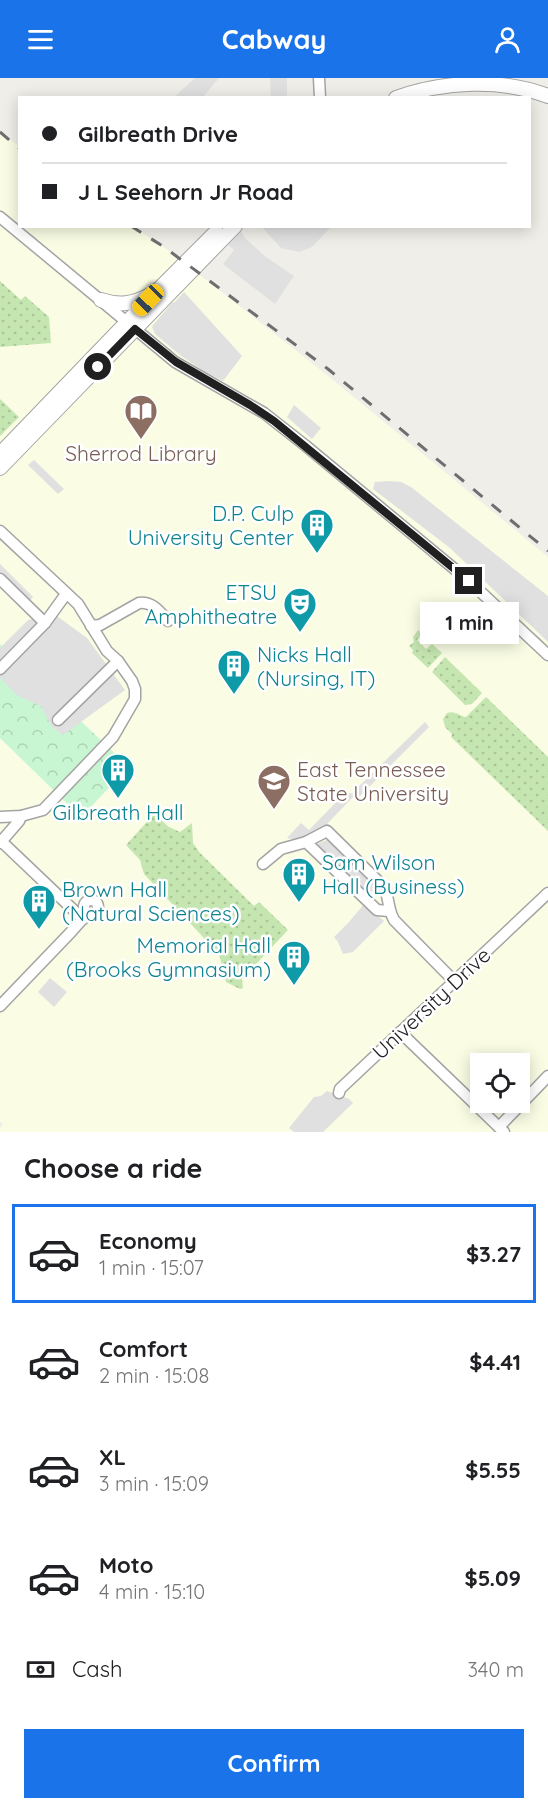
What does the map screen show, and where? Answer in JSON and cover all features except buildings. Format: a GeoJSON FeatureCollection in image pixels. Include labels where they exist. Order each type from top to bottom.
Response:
{"type":"FeatureCollection","features":[{"type":"Feature","properties":{"kind":"street"},"geometry":{"type":"LineString","coordinates":[[319,78],[320,96]]}},
{"type":"Feature","properties":{"kind":"street"},"geometry":{"type":"LineString","coordinates":[[401,96],[442,85],[470,84],[498,84],[548,96]]}},
{"type":"Feature","properties":{"kind":"street"},"geometry":{"type":"LineString","coordinates":[[0,217],[176,362],[257,409],[284,429],[469,581],[548,655]]}},
{"type":"Feature","properties":{"kind":"street"},"geometry":{"type":"LineString","coordinates":[[0,468],[132,326],[157,291],[220,228]]}},
{"type":"Feature","properties":{"kind":"street"},"geometry":{"type":"LineString","coordinates":[[0,454],[233,228]]}},
{"type":"Feature","properties":{"kind":"street"},"geometry":{"type":"LineString","coordinates":[[100,300],[123,305],[139,301],[157,291]]}},
{"type":"Feature","properties":{"kind":"street"},"geometry":{"type":"LineString","coordinates":[[0,531],[78,604],[107,651],[118,661],[135,689],[135,699],[113,737],[43,810],[21,816],[0,817]]}},
{"type":"Feature","properties":{"kind":"street"},"geometry":{"type":"LineString","coordinates":[[0,579],[41,619]]}},
{"type":"Feature","properties":{"kind":"street"},"geometry":{"type":"LineString","coordinates":[[0,669],[41,619],[66,594]]}},
{"type":"Feature","properties":{"kind":"street"},"geometry":{"type":"LineString","coordinates":[[91,626],[100,625],[139,603],[145,602],[168,621]]}},
{"type":"Feature","properties":{"kind":"street"},"geometry":{"type":"LineString","coordinates":[[58,720],[118,661]]}},
{"type":"Feature","properties":{"kind":"street"},"geometry":{"type":"LineString","coordinates":[[0,1006],[89,915],[1,842],[21,816]]}},
{"type":"Feature","properties":{"kind":"street"},"geometry":{"type":"LineString","coordinates":[[263,864],[281,849],[306,842],[327,831],[385,888],[393,920],[454,981]]}},
{"type":"Feature","properties":{"kind":"street"},"geometry":{"type":"LineString","coordinates":[[306,842],[377,910],[389,911]]}},
{"type":"Feature","properties":{"kind":"street","name":"University Drive"},"geometry":{"type":"LineString","coordinates":[[339,1093],[340,1089],[548,893]]}},
{"type":"Feature","properties":{"kind":"street"},"geometry":{"type":"LineString","coordinates":[[400,1032],[501,1129],[548,1076]]}},
{"type":"Feature","properties":{"kind":"shaded area"},"geometry":{"type":"Polygon","coordinates":[[[195,78],[219,78],[204,96],[175,96],[195,78]]]}},
{"type":"Feature","properties":{"kind":"shaded area"},"geometry":{"type":"Polygon","coordinates":[[[270,78],[287,78],[287,96],[271,96],[270,78]]]}},
{"type":"Feature","properties":{"kind":"shaded area","name":"East Tennessee State University"},"geometry":{"type":"Polygon","coordinates":[[[0,133],[18,145],[18,228],[135,228],[172,253],[327,375],[548,557],[548,1132],[0,1132],[3,1124],[0,1122],[0,133]]]}},
{"type":"Feature","properties":{"kind":"shaded area"},"geometry":{"type":"Polygon","coordinates":[[[263,228],[330,228],[312,247],[299,252],[281,248],[263,228]]]}},
{"type":"Feature","properties":{"kind":"shaded area"},"geometry":{"type":"Polygon","coordinates":[[[241,231],[244,237],[266,257],[294,276],[275,304],[223,264],[234,250],[228,245],[241,231]]]}},
{"type":"Feature","properties":{"kind":"shaded area"},"geometry":{"type":"Polygon","coordinates":[[[184,292],[242,356],[223,381],[180,355],[155,334],[152,327],[154,324],[184,292]]]}},
{"type":"Feature","properties":{"kind":"shaded area"},"geometry":{"type":"Polygon","coordinates":[[[294,405],[321,428],[312,439],[287,417],[294,405]]]}},
{"type":"Feature","properties":{"kind":"shaded area"},"geometry":{"type":"Polygon","coordinates":[[[34,460],[64,489],[58,494],[28,465],[34,460]]]}},
{"type":"Feature","properties":{"kind":"shaded area"},"geometry":{"type":"Polygon","coordinates":[[[375,482],[401,482],[411,487],[548,596],[548,642],[450,548],[373,489],[375,482]]]}},
{"type":"Feature","properties":{"kind":"shaded area"},"geometry":{"type":"Polygon","coordinates":[[[0,564],[33,597],[29,602],[0,572],[0,564]]]}},
{"type":"Feature","properties":{"kind":"shaded area"},"geometry":{"type":"Polygon","coordinates":[[[54,614],[87,638],[125,690],[63,735],[52,727],[41,706],[18,696],[0,678],[0,648],[28,620],[54,614]]]}},
{"type":"Feature","properties":{"kind":"shaded area"},"geometry":{"type":"Polygon","coordinates":[[[425,722],[429,727],[357,799],[353,797],[325,826],[298,840],[287,838],[301,823],[309,830],[347,791],[351,794],[425,722]]]}},
{"type":"Feature","properties":{"kind":"shaded area"},"geometry":{"type":"Polygon","coordinates":[[[331,838],[382,888],[365,894],[315,845],[331,838]]]}},
{"type":"Feature","properties":{"kind":"shaded area"},"geometry":{"type":"Polygon","coordinates":[[[364,904],[384,921],[353,952],[343,954],[334,937],[364,904]]]}},
{"type":"Feature","properties":{"kind":"shaded area"},"geometry":{"type":"Polygon","coordinates":[[[50,978],[67,992],[54,1007],[38,992],[50,978]]]}},
{"type":"Feature","properties":{"kind":"shaded area"},"geometry":{"type":"Polygon","coordinates":[[[327,1091],[349,1099],[353,1103],[323,1132],[294,1132],[289,1128],[314,1097],[321,1096],[327,1091]]]}},
{"type":"Feature","properties":{"kind":"green space"},"geometry":{"type":"Polygon","coordinates":[[[0,281],[21,300],[25,296],[49,317],[51,343],[0,347],[0,281]]]}},
{"type":"Feature","properties":{"kind":"green space"},"geometry":{"type":"Polygon","coordinates":[[[0,399],[19,417],[0,436],[0,399]]]}},
{"type":"Feature","properties":{"kind":"green space"},"geometry":{"type":"Polygon","coordinates":[[[418,630],[422,634],[417,640],[426,649],[432,644],[442,653],[428,668],[412,653],[413,650],[409,646],[414,642],[413,637],[418,630]]]}},
{"type":"Feature","properties":{"kind":"green space"},"geometry":{"type":"Polygon","coordinates":[[[0,644],[129,767],[81,817],[0,738],[0,644]]]}},
{"type":"Feature","properties":{"kind":"green space"},"geometry":{"type":"Polygon","coordinates":[[[445,657],[482,693],[472,704],[465,705],[432,672],[445,657]]]}},
{"type":"Feature","properties":{"kind":"green space"},"geometry":{"type":"Polygon","coordinates":[[[486,697],[548,757],[548,831],[451,737],[452,734],[445,727],[443,719],[447,713],[466,717],[486,697]]]}},
{"type":"Feature","properties":{"kind":"green space"},"geometry":{"type":"Polygon","coordinates":[[[154,814],[169,827],[180,832],[192,823],[193,843],[200,853],[254,906],[259,902],[288,930],[242,979],[243,988],[240,989],[226,982],[219,954],[144,874],[140,860],[126,845],[154,814]]]}},
{"type":"Feature","properties":{"kind":"railway"},"geometry":{"type":"LineString","coordinates":[[0,132],[18,147]]}},
{"type":"Feature","properties":{"kind":"railway"},"geometry":{"type":"LineString","coordinates":[[134,228],[164,247],[328,369],[548,551]]}},
{"type":"Feature","properties":{"kind":"place","name":"Sherrod Library"},"geometry":{"type":"Point","coordinates":[141,440]}},
{"type":"Feature","properties":{"kind":"place","name":"D.P. Culp University Center"},"geometry":{"type":"Point","coordinates":[317,554]}},
{"type":"Feature","properties":{"kind":"place","name":"ETSU Amphitheatre"},"geometry":{"type":"Point","coordinates":[300,633]}},
{"type":"Feature","properties":{"kind":"place","name":"Nicks Hall (Nursing, IT)"},"geometry":{"type":"Point","coordinates":[234,695]}},
{"type":"Feature","properties":{"kind":"place","name":"Gilbreath Hall"},"geometry":{"type":"Point","coordinates":[118,799]}},
{"type":"Feature","properties":{"kind":"place","name":"East Tennessee State University"},"geometry":{"type":"Point","coordinates":[274,810]}},
{"type":"Feature","properties":{"kind":"place","name":"Sam Wilson Hall (Business)"},"geometry":{"type":"Point","coordinates":[299,903]}},
{"type":"Feature","properties":{"kind":"place","name":"Brown Hall (Natural Sciences)"},"geometry":{"type":"Point","coordinates":[39,930]}},
{"type":"Feature","properties":{"kind":"place","name":"Memorial Hall (Brooks Gymnasium)"},"geometry":{"type":"Point","coordinates":[294,986]}},
{"type":"Feature","properties":{"kind":"route"},"geometry":{"type":"LineString","coordinates":[[98,367],[135,329],[176,362],[264,413],[469,581]]}}]}
